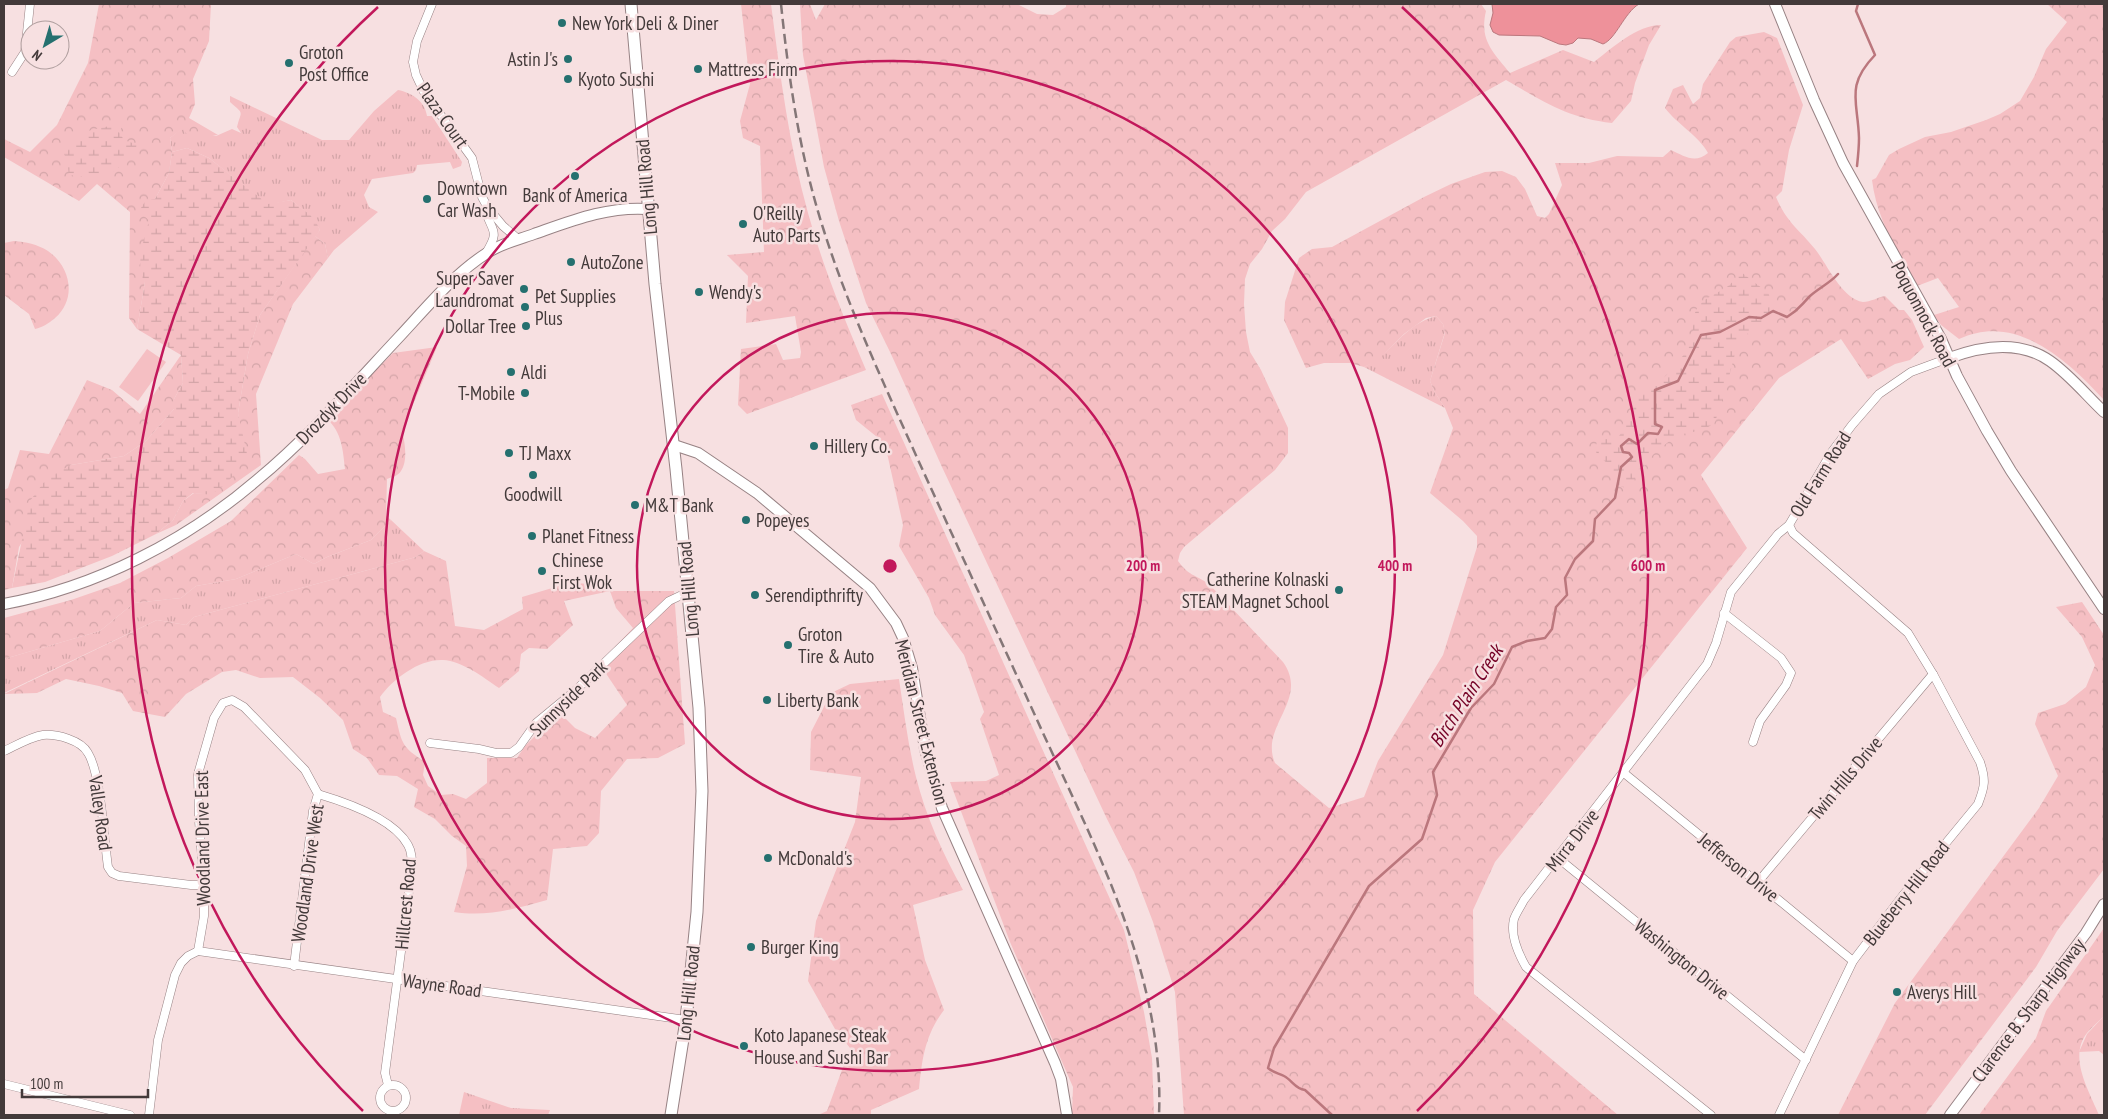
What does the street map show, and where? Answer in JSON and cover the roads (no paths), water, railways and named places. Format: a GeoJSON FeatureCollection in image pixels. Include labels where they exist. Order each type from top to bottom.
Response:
{"type":"FeatureCollection","features":[{"type":"Feature","properties":{"kind":"main road","name":"Long Hill Road"},"geometry":{"type":"LineString","coordinates":[[630,4],[648,209],[674,445],[699,708],[702,791],[697,911],[686,1020],[671,1115]]}},
{"type":"Feature","properties":{"kind":"street"},"geometry":{"type":"LineString","coordinates":[[12,72],[25,52],[30,4]]}},
{"type":"Feature","properties":{"kind":"street","name":"Plaza Court"},"geometry":{"type":"LineString","coordinates":[[432,4],[417,42],[413,62],[416,76],[424,92],[472,158],[486,214],[494,232],[494,240],[486,254]]}},
{"type":"Feature","properties":{"kind":"street","name":"Poquonnock Road"},"geometry":{"type":"LineString","coordinates":[[1775,4],[1814,100],[1843,163],[1987,431],[2011,471],[2104,609]]}},
{"type":"Feature","properties":{"kind":"street","name":"Plaza Court"},"geometry":{"type":"LineString","coordinates":[[482,197],[494,216],[518,239]]}},
{"type":"Feature","properties":{"kind":"street","name":"Drozdyk Drive"},"geometry":{"type":"LineString","coordinates":[[4,604],[71,586],[117,569],[160,547],[225,506],[289,452],[439,294],[486,254],[510,241],[590,215],[630,208],[648,209]]}},
{"type":"Feature","properties":{"kind":"street"},"geometry":{"type":"LineString","coordinates":[[1949,358],[1965,352],[1990,347],[2026,350],[2050,361],[2104,412]]}},
{"type":"Feature","properties":{"kind":"street","name":"Old Farm Road"},"geometry":{"type":"LineString","coordinates":[[1933,674],[1908,633],[1793,533],[1789,525],[1831,453],[1879,394],[1911,372],[1949,358]]}},
{"type":"Feature","properties":{"kind":"street","name":"Meridian Street Extension"},"geometry":{"type":"LineString","coordinates":[[674,445],[698,453],[757,493],[870,588],[896,624],[903,638],[912,668],[926,750],[942,808],[1055,1063],[1061,1078],[1067,1115]]}},
{"type":"Feature","properties":{"kind":"street","name":"Mirra Drive"},"geometry":{"type":"LineString","coordinates":[[1711,1115],[1526,966],[1519,955],[1514,939],[1514,920],[1524,900],[1707,664],[1716,643],[1731,592],[1778,534],[1789,525]]}},
{"type":"Feature","properties":{"kind":"street","name":"Sunnyside Park"},"geometry":{"type":"LineString","coordinates":[[430,743],[496,753],[511,753],[520,747],[536,723],[576,690],[669,601],[688,592]]}},
{"type":"Feature","properties":{"kind":"street"},"geometry":{"type":"LineString","coordinates":[[1724,613],[1781,658],[1791,673],[1786,685],[1760,721],[1753,742]]}},
{"type":"Feature","properties":{"kind":"street","name":"Twin Hills Drive"},"geometry":{"type":"LineString","coordinates":[[1758,882],[1933,674]]}},
{"type":"Feature","properties":{"kind":"street","name":"Blueberry Hill Road"},"geometry":{"type":"LineString","coordinates":[[1779,1115],[1853,961],[1904,894],[1978,804],[1983,790],[1985,777],[1980,762],[1933,674]]}},
{"type":"Feature","properties":{"kind":"street","name":"Woodland Drive West"},"geometry":{"type":"LineString","coordinates":[[227,700],[237,702],[244,707],[305,770],[318,794],[313,811],[294,966]]}},
{"type":"Feature","properties":{"kind":"street","name":"Woodland Drive East"},"geometry":{"type":"LineString","coordinates":[[198,952],[204,916],[204,885],[198,821],[198,774],[214,718],[227,700]]}},
{"type":"Feature","properties":{"kind":"street","name":"Valley Road"},"geometry":{"type":"LineString","coordinates":[[4,752],[43,735],[62,737],[82,745],[88,752],[95,768],[108,867],[112,873],[119,876],[204,885]]}},
{"type":"Feature","properties":{"kind":"street","name":"Jefferson Drive"},"geometry":{"type":"LineString","coordinates":[[1624,773],[1853,961]]}},
{"type":"Feature","properties":{"kind":"street","name":"Hillcrest Road"},"geometry":{"type":"LineString","coordinates":[[318,794],[335,799],[379,819],[402,836],[412,857],[385,1073],[388,1085]]}},
{"type":"Feature","properties":{"kind":"street","name":"Washington Drive"},"geometry":{"type":"LineString","coordinates":[[1558,858],[1806,1060]]}},
{"type":"Feature","properties":{"kind":"street","name":"Clarence B. Sharp Highway"},"geometry":{"type":"LineString","coordinates":[[1950,1115],[2086,932],[2104,904]]}},
{"type":"Feature","properties":{"kind":"street"},"geometry":{"type":"LineString","coordinates":[[149,1115],[158,1040],[175,975],[188,956],[198,952]]}},
{"type":"Feature","properties":{"kind":"street","name":"Wayne Road"},"geometry":{"type":"LineString","coordinates":[[198,952],[686,1020]]}},
{"type":"Feature","properties":{"kind":"street"},"geometry":{"type":"LineString","coordinates":[[4,1084],[130,1115]]}},
{"type":"Feature","properties":{"kind":"waterway","name":"Birch Plain Creek"},"geometry":{"type":"LineString","coordinates":[[1857,166],[1859,138],[1855,94],[1856,85],[1866,66],[1875,55],[1856,11],[1858,4]]}},
{"type":"Feature","properties":{"kind":"waterway","name":"Birch Plain Creek"},"geometry":{"type":"LineString","coordinates":[[1332,1115],[1305,1090],[1268,1068],[1274,1048],[1369,886],[1422,839],[1437,795],[1433,772],[1471,708],[1494,684],[1512,647],[1527,641],[1545,638],[1552,629],[1556,607],[1567,595],[1565,578],[1575,559],[1593,541],[1595,519],[1615,498],[1621,467],[1632,457],[1629,453],[1623,452],[1621,446],[1629,439],[1637,444],[1648,433],[1658,434],[1662,427],[1655,424],[1655,390],[1678,381],[1701,335],[1720,332],[1749,317],[1761,318],[1773,311],[1787,317],[1838,274]]}},
{"type":"Feature","properties":{"kind":"railway"},"geometry":{"type":"LineString","coordinates":[[781,4],[796,119],[808,175],[824,231],[856,319],[919,462],[1078,807],[1120,907],[1137,957],[1150,1009],[1158,1062],[1159,1115]]}},
{"type":"Feature","properties":{"kind":"place","name":"New York Deli & Diner"},"geometry":{"type":"Point","coordinates":[562,23]}},
{"type":"Feature","properties":{"kind":"place","name":"Astin J's"},"geometry":{"type":"Point","coordinates":[568,59]}},
{"type":"Feature","properties":{"kind":"place","name":"Groton Post Office"},"geometry":{"type":"Point","coordinates":[289,63]}},
{"type":"Feature","properties":{"kind":"place","name":"Mattress Firm"},"geometry":{"type":"Point","coordinates":[698,69]}},
{"type":"Feature","properties":{"kind":"place","name":"Kyoto Sushi"},"geometry":{"type":"Point","coordinates":[568,79]}},
{"type":"Feature","properties":{"kind":"place","name":"Bank of America"},"geometry":{"type":"Point","coordinates":[575,176]}},
{"type":"Feature","properties":{"kind":"place","name":"Downtown Car Wash"},"geometry":{"type":"Point","coordinates":[427,199]}},
{"type":"Feature","properties":{"kind":"place","name":"O'Reilly Auto Parts"},"geometry":{"type":"Point","coordinates":[743,224]}},
{"type":"Feature","properties":{"kind":"place","name":"AutoZone"},"geometry":{"type":"Point","coordinates":[571,262]}},
{"type":"Feature","properties":{"kind":"place","name":"Super Saver Laundromat"},"geometry":{"type":"Point","coordinates":[524,289]}},
{"type":"Feature","properties":{"kind":"place","name":"Wendy's"},"geometry":{"type":"Point","coordinates":[699,292]}},
{"type":"Feature","properties":{"kind":"place","name":"Pet Supplies Plus"},"geometry":{"type":"Point","coordinates":[525,307]}},
{"type":"Feature","properties":{"kind":"place","name":"Dollar Tree"},"geometry":{"type":"Point","coordinates":[526,326]}},
{"type":"Feature","properties":{"kind":"place","name":"Aldi"},"geometry":{"type":"Point","coordinates":[511,372]}},
{"type":"Feature","properties":{"kind":"place","name":"T-Mobile"},"geometry":{"type":"Point","coordinates":[525,393]}},
{"type":"Feature","properties":{"kind":"place","name":"Hillery Co."},"geometry":{"type":"Point","coordinates":[814,446]}},
{"type":"Feature","properties":{"kind":"place","name":"TJ Maxx"},"geometry":{"type":"Point","coordinates":[509,453]}},
{"type":"Feature","properties":{"kind":"place","name":"Goodwill"},"geometry":{"type":"Point","coordinates":[533,475]}},
{"type":"Feature","properties":{"kind":"place","name":"M&T Bank"},"geometry":{"type":"Point","coordinates":[635,505]}},
{"type":"Feature","properties":{"kind":"place","name":"Popeyes"},"geometry":{"type":"Point","coordinates":[746,520]}},
{"type":"Feature","properties":{"kind":"place","name":"Planet Fitness"},"geometry":{"type":"Point","coordinates":[532,536]}},
{"type":"Feature","properties":{"kind":"place","name":"Chinese First Wok"},"geometry":{"type":"Point","coordinates":[542,571]}},
{"type":"Feature","properties":{"kind":"place","name":"Catherine Kolnaski STEAM Magnet School"},"geometry":{"type":"Point","coordinates":[1339,590]}},
{"type":"Feature","properties":{"kind":"place","name":"Serendipthrifty"},"geometry":{"type":"Point","coordinates":[755,595]}},
{"type":"Feature","properties":{"kind":"place","name":"Groton Tire & Auto"},"geometry":{"type":"Point","coordinates":[788,645]}},
{"type":"Feature","properties":{"kind":"place","name":"Liberty Bank"},"geometry":{"type":"Point","coordinates":[767,700]}},
{"type":"Feature","properties":{"kind":"place","name":"McDonald's"},"geometry":{"type":"Point","coordinates":[768,858]}},
{"type":"Feature","properties":{"kind":"place","name":"Burger King"},"geometry":{"type":"Point","coordinates":[751,947]}},
{"type":"Feature","properties":{"kind":"place","name":"Averys Hill"},"geometry":{"type":"Point","coordinates":[1897,992]}},
{"type":"Feature","properties":{"kind":"place","name":"Koto Japanese Steak House and Sushi Bar"},"geometry":{"type":"Point","coordinates":[744,1046]}}]}
